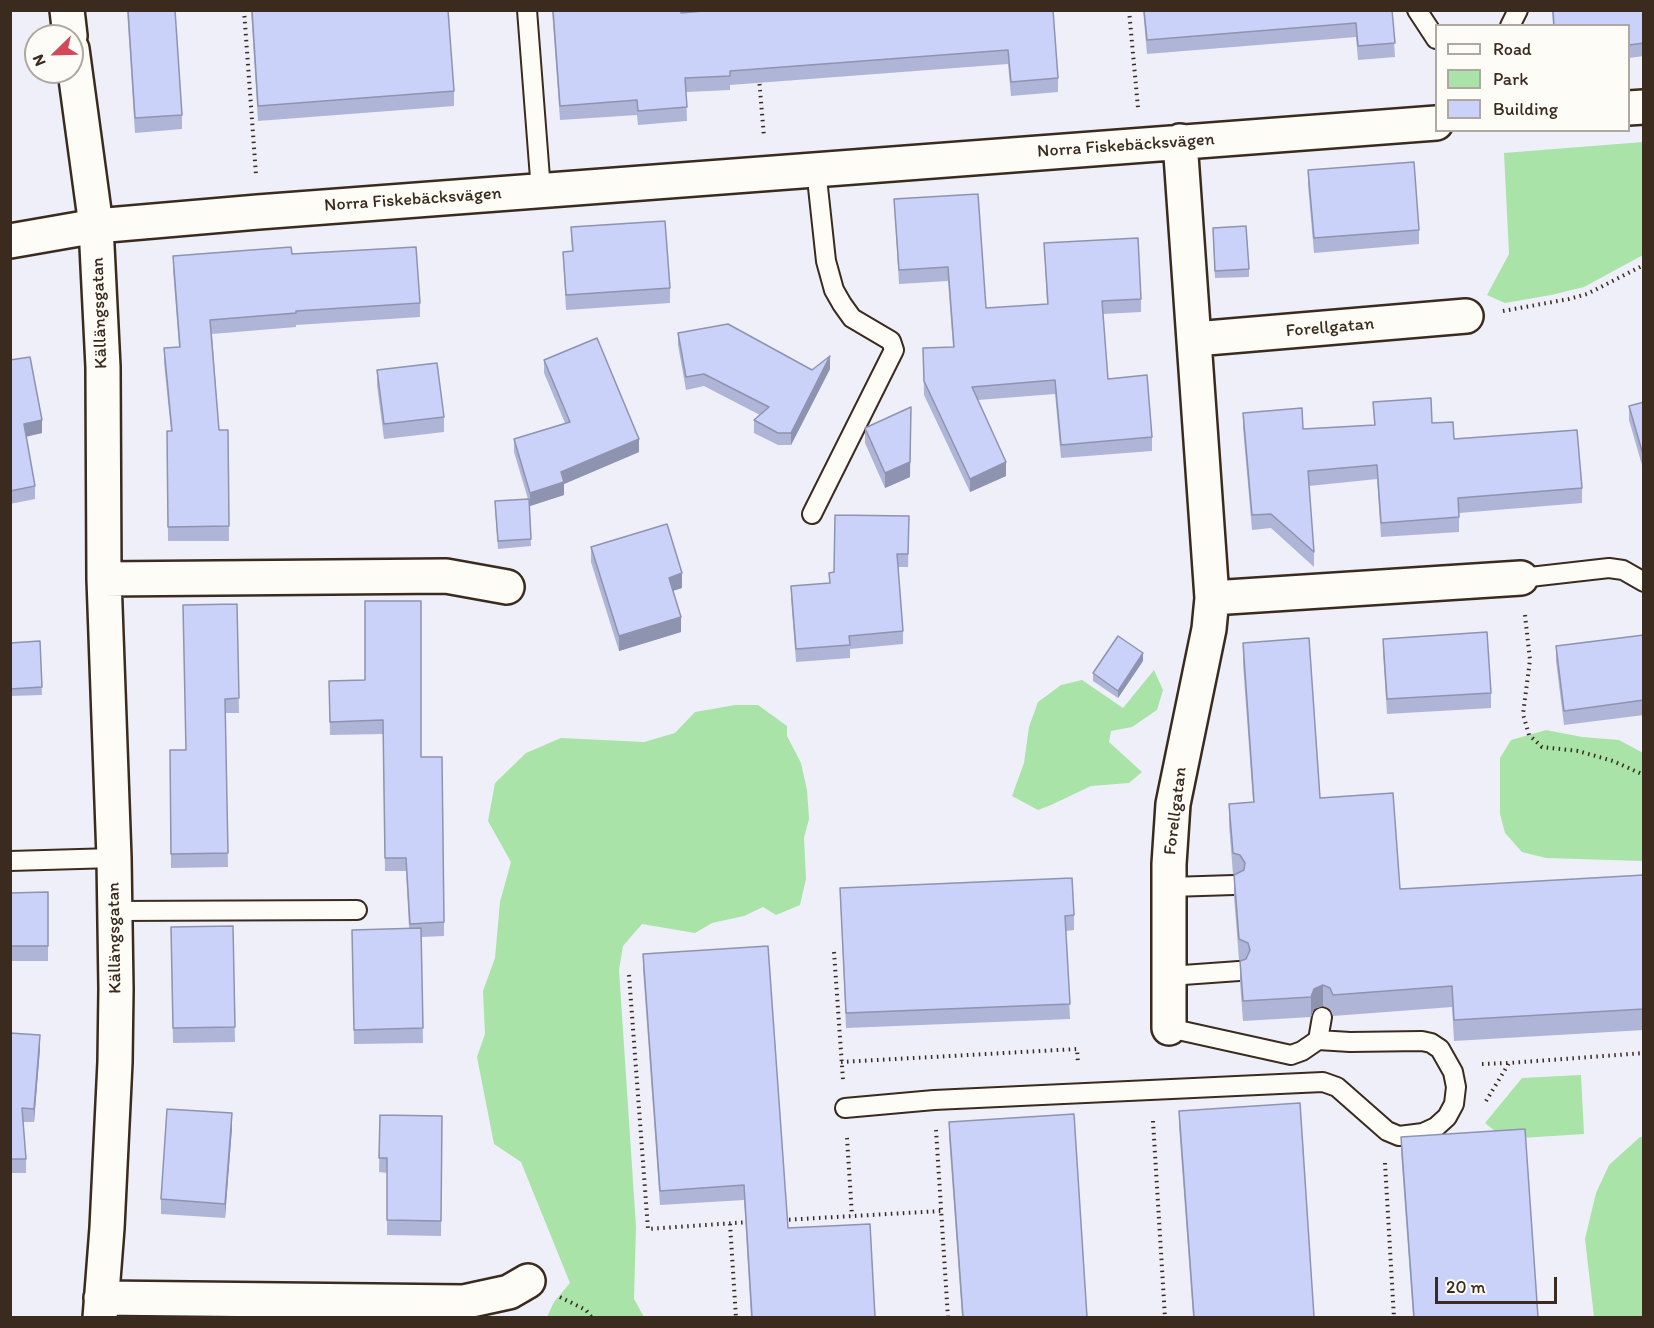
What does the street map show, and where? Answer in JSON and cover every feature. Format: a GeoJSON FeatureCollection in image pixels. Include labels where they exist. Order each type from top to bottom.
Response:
{"type":"FeatureCollection","features":[{"type":"Feature","properties":{"kind":"street","name":"Källängsgatan"},"geometry":{"type":"LineString","coordinates":[[77,84],[96,226],[103,367],[104,579],[114,858],[115,1062],[101,1307],[463,1302],[509,1292],[528,1281]]}},
{"type":"Feature","properties":{"kind":"street","name":"Norra Fiskebäcksvägen"},"geometry":{"type":"LineString","coordinates":[[10,242],[96,226],[258,212],[1435,123]]}},
{"type":"Feature","properties":{"kind":"street","name":"Forellgatan"},"geometry":{"type":"LineString","coordinates":[[1169,1028],[1173,804],[1209,628],[1212,598],[1180,141]]}},
{"type":"Feature","properties":{"kind":"street","name":"Forellgatan"},"geometry":{"type":"LineString","coordinates":[[1195,339],[1466,316]]}},
{"type":"Feature","properties":{"kind":"street"},"geometry":{"type":"LineString","coordinates":[[104,579],[446,576],[507,587]]}},
{"type":"Feature","properties":{"kind":"street"},"geometry":{"type":"LineString","coordinates":[[1212,598],[1521,578]]}},
{"type":"Feature","properties":{"kind":"lane"},"geometry":{"type":"LineString","coordinates":[[527,10],[541,191]]}},
{"type":"Feature","properties":{"kind":"lane"},"geometry":{"type":"LineString","coordinates":[[1417,10],[1435,36]]}},
{"type":"Feature","properties":{"kind":"lane"},"geometry":{"type":"LineString","coordinates":[[1511,24],[1518,10]]}},
{"type":"Feature","properties":{"kind":"lane"},"geometry":{"type":"LineString","coordinates":[[812,514],[894,350],[891,341],[852,318],[834,290],[826,261],[816,169]]}},
{"type":"Feature","properties":{"kind":"lane"},"geometry":{"type":"LineString","coordinates":[[1521,578],[1609,568],[1623,570],[1644,582]]}},
{"type":"Feature","properties":{"kind":"lane"},"geometry":{"type":"LineString","coordinates":[[10,861],[114,858]]}},
{"type":"Feature","properties":{"kind":"lane"},"geometry":{"type":"LineString","coordinates":[[1170,886],[1234,885]]}},
{"type":"Feature","properties":{"kind":"lane"},"geometry":{"type":"LineString","coordinates":[[114,911],[357,910]]}},
{"type":"Feature","properties":{"kind":"lane"},"geometry":{"type":"LineString","coordinates":[[1169,976],[1239,971]]}},
{"type":"Feature","properties":{"kind":"lane"},"geometry":{"type":"LineString","coordinates":[[1318,1040],[1322,1017]]}},
{"type":"Feature","properties":{"kind":"lane"},"geometry":{"type":"LineString","coordinates":[[845,1108],[934,1100],[1329,1083],[1348,1095],[1383,1126],[1399,1136],[1408,1136],[1436,1127],[1447,1117],[1454,1104],[1456,1087],[1448,1060],[1440,1049],[1431,1043],[1318,1040],[1302,1051],[1291,1055],[1169,1028]]}},
{"type":"Feature","properties":{"kind":"path"},"geometry":{"type":"LineString","coordinates":[[1129,10],[1141,145]]}},
{"type":"Feature","properties":{"kind":"path"},"geometry":{"type":"LineString","coordinates":[[253,12],[244,12],[258,212]]}},
{"type":"Feature","properties":{"kind":"path"},"geometry":{"type":"LineString","coordinates":[[759,69],[767,173]]}},
{"type":"Feature","properties":{"kind":"path"},"geometry":{"type":"LineString","coordinates":[[1466,316],[1587,294],[1644,265]]}},
{"type":"Feature","properties":{"kind":"path"},"geometry":{"type":"LineString","coordinates":[[1521,578],[1530,660],[1523,714],[1529,735],[1542,747],[1578,751],[1613,761],[1644,775]]}},
{"type":"Feature","properties":{"kind":"path"},"geometry":{"type":"LineString","coordinates":[[629,975],[648,1229],[752,1222]]}},
{"type":"Feature","properties":{"kind":"path"},"geometry":{"type":"LineString","coordinates":[[841,1062],[1077,1049],[1080,1093]]}},
{"type":"Feature","properties":{"kind":"path"},"geometry":{"type":"LineString","coordinates":[[1447,1117],[1464,1124],[1473,1123],[1509,1063],[1644,1053]]}},
{"type":"Feature","properties":{"kind":"path"},"geometry":{"type":"LineString","coordinates":[[1151,1090],[1165,1317]]}},
{"type":"Feature","properties":{"kind":"path"},"geometry":{"type":"LineString","coordinates":[[934,1100],[948,1317]]}},
{"type":"Feature","properties":{"kind":"path"},"geometry":{"type":"LineString","coordinates":[[1383,1126],[1394,1317]]}},
{"type":"Feature","properties":{"kind":"path"},"geometry":{"type":"LineString","coordinates":[[774,1221],[941,1211]]}},
{"type":"Feature","properties":{"kind":"path"},"geometry":{"type":"LineString","coordinates":[[730,1224],[736,1317]]}},
{"type":"Feature","properties":{"kind":"green space"},"geometry":{"type":"Polygon","coordinates":[[[1643,142],[1643,255],[1584,287],[1505,303],[1487,295],[1509,254],[1504,153],[1643,142]]]}},
{"type":"Feature","properties":{"kind":"green space"},"geometry":{"type":"Polygon","coordinates":[[[1154,670],[1163,690],[1157,710],[1132,727],[1111,731],[1109,742],[1142,772],[1129,783],[1091,786],[1038,810],[1012,796],[1024,763],[1029,727],[1038,702],[1061,685],[1082,680],[1123,708],[1154,670]]]}},
{"type":"Feature","properties":{"kind":"green space"},"geometry":{"type":"Polygon","coordinates":[[[735,705],[758,705],[787,726],[787,736],[801,763],[807,790],[809,819],[804,838],[806,879],[800,905],[776,915],[763,907],[744,916],[712,923],[695,933],[642,924],[623,946],[619,970],[636,1227],[634,1299],[644,1317],[547,1317],[554,1302],[570,1283],[521,1162],[494,1144],[477,1057],[485,1034],[483,991],[495,958],[500,902],[511,862],[488,821],[495,783],[526,753],[561,738],[644,742],[675,733],[695,712],[735,705]]]}},
{"type":"Feature","properties":{"kind":"green space"},"geometry":{"type":"Polygon","coordinates":[[[1546,730],[1582,737],[1619,740],[1643,753],[1643,861],[1546,858],[1522,852],[1505,833],[1500,814],[1500,758],[1511,740],[1546,730]]]}},
{"type":"Feature","properties":{"kind":"green space"},"geometry":{"type":"Polygon","coordinates":[[[1581,1075],[1584,1134],[1505,1139],[1485,1123],[1522,1078],[1581,1075]]]}},
{"type":"Feature","properties":{"kind":"green space"},"geometry":{"type":"Polygon","coordinates":[[[1640,1137],[1643,1137],[1643,1317],[1594,1317],[1585,1239],[1596,1193],[1609,1165],[1640,1137]]]}},
{"type":"Feature","properties":{"kind":"building"},"geometry":{"type":"Polygon","coordinates":[[[128,10],[175,10],[182,115],[135,118],[128,10]]]}},
{"type":"Feature","properties":{"kind":"building"},"geometry":{"type":"Polygon","coordinates":[[[252,10],[448,10],[454,91],[258,106],[252,10]]]}},
{"type":"Feature","properties":{"kind":"building"},"geometry":{"type":"Polygon","coordinates":[[[553,10],[681,10],[681,13],[715,10],[1053,10],[1058,78],[1011,82],[1008,50],[730,71],[730,76],[685,78],[687,107],[638,111],[637,100],[560,106],[553,10]]]}},
{"type":"Feature","properties":{"kind":"building"},"geometry":{"type":"Polygon","coordinates":[[[1144,10],[1392,10],[1395,43],[1358,46],[1356,23],[1147,40],[1144,10]]]}},
{"type":"Feature","properties":{"kind":"building"},"geometry":{"type":"Polygon","coordinates":[[[1553,10],[1644,10],[1644,43],[1630,45],[1630,24],[1554,24],[1553,10]]]}},
{"type":"Feature","properties":{"kind":"building"},"geometry":{"type":"Polygon","coordinates":[[[1414,162],[1419,230],[1314,238],[1308,170],[1414,162]]]}},
{"type":"Feature","properties":{"kind":"building"},"geometry":{"type":"Polygon","coordinates":[[[978,194],[986,308],[1048,304],[1044,243],[1138,238],[1141,299],[1102,301],[1108,379],[1147,375],[1152,437],[1061,445],[1055,380],[972,387],[1006,462],[970,479],[924,381],[923,348],[954,347],[948,267],[899,270],[894,199],[978,194]]]}},
{"type":"Feature","properties":{"kind":"building"},"geometry":{"type":"Polygon","coordinates":[[[665,221],[670,288],[566,295],[563,252],[573,251],[571,227],[665,221]]]}},
{"type":"Feature","properties":{"kind":"building"},"geometry":{"type":"Polygon","coordinates":[[[1246,226],[1249,269],[1215,271],[1213,228],[1246,226]]]}},
{"type":"Feature","properties":{"kind":"building"},"geometry":{"type":"Polygon","coordinates":[[[291,247],[292,254],[416,247],[420,303],[296,311],[296,313],[210,320],[219,430],[228,430],[229,526],[168,527],[167,431],[172,431],[164,348],[180,347],[173,256],[291,247]]]}},
{"type":"Feature","properties":{"kind":"building"},"geometry":{"type":"Polygon","coordinates":[[[728,324],[812,370],[830,356],[791,433],[778,433],[754,420],[769,407],[704,374],[686,377],[678,333],[728,324]]]}},
{"type":"Feature","properties":{"kind":"building"},"geometry":{"type":"Polygon","coordinates":[[[597,338],[639,439],[561,472],[564,482],[530,493],[514,439],[570,422],[544,360],[597,338]]]}},
{"type":"Feature","properties":{"kind":"building"},"geometry":{"type":"Polygon","coordinates":[[[30,357],[42,420],[24,424],[35,486],[10,491],[10,360],[30,357]]]}},
{"type":"Feature","properties":{"kind":"building"},"geometry":{"type":"Polygon","coordinates":[[[437,363],[444,417],[384,424],[377,370],[437,363]]]}},
{"type":"Feature","properties":{"kind":"building"},"geometry":{"type":"Polygon","coordinates":[[[1431,398],[1432,423],[1453,422],[1454,439],[1577,430],[1582,488],[1458,498],[1459,517],[1381,523],[1377,465],[1308,471],[1314,552],[1271,514],[1252,515],[1243,413],[1302,408],[1303,429],[1375,425],[1373,402],[1431,398]]]}},
{"type":"Feature","properties":{"kind":"building"},"geometry":{"type":"Polygon","coordinates":[[[1644,402],[1644,458],[1629,406],[1644,402]]]}},
{"type":"Feature","properties":{"kind":"building"},"geometry":{"type":"Polygon","coordinates":[[[911,407],[910,462],[885,473],[865,428],[911,407]]]}},
{"type":"Feature","properties":{"kind":"building"},"geometry":{"type":"Polygon","coordinates":[[[529,499],[531,539],[498,541],[495,501],[529,499]]]}},
{"type":"Feature","properties":{"kind":"building"},"geometry":{"type":"Polygon","coordinates":[[[835,515],[909,516],[908,554],[897,554],[903,631],[849,636],[850,645],[796,649],[791,586],[830,583],[829,573],[834,572],[835,515]]]}},
{"type":"Feature","properties":{"kind":"building"},"geometry":{"type":"Polygon","coordinates":[[[667,524],[682,573],[669,578],[681,617],[619,636],[591,547],[667,524]]]}},
{"type":"Feature","properties":{"kind":"building"},"geometry":{"type":"Polygon","coordinates":[[[365,601],[421,601],[421,757],[442,757],[444,922],[410,924],[406,858],[385,858],[383,720],[330,722],[329,681],[365,680],[365,601]]]}},
{"type":"Feature","properties":{"kind":"building"},"geometry":{"type":"Polygon","coordinates":[[[237,604],[239,698],[225,699],[228,853],[171,854],[170,750],[186,750],[183,605],[237,604]]]}},
{"type":"Feature","properties":{"kind":"building"},"geometry":{"type":"Polygon","coordinates":[[[1487,632],[1491,693],[1387,699],[1383,639],[1487,632]]]}},
{"type":"Feature","properties":{"kind":"building"},"geometry":{"type":"Polygon","coordinates":[[[1644,635],[1644,700],[1564,711],[1556,646],[1644,635]]]}},
{"type":"Feature","properties":{"kind":"building"},"geometry":{"type":"Polygon","coordinates":[[[1118,636],[1143,653],[1118,691],[1093,673],[1118,636]]]}},
{"type":"Feature","properties":{"kind":"building"},"geometry":{"type":"Polygon","coordinates":[[[1309,638],[1320,798],[1393,793],[1400,889],[1644,875],[1644,1009],[1454,1020],[1452,986],[1333,995],[1330,988],[1323,985],[1314,989],[1311,997],[1243,1001],[1240,961],[1246,959],[1250,950],[1248,943],[1239,939],[1234,875],[1244,870],[1245,863],[1240,855],[1233,853],[1229,804],[1254,802],[1243,643],[1309,638]]]}},
{"type":"Feature","properties":{"kind":"building"},"geometry":{"type":"Polygon","coordinates":[[[40,641],[42,687],[10,689],[10,643],[40,641]]]}},
{"type":"Feature","properties":{"kind":"building"},"geometry":{"type":"Polygon","coordinates":[[[1072,878],[1074,915],[1065,916],[1070,1004],[846,1013],[840,888],[1072,878]]]}},
{"type":"Feature","properties":{"kind":"building"},"geometry":{"type":"Polygon","coordinates":[[[48,892],[48,946],[10,946],[10,893],[48,892]]]}},
{"type":"Feature","properties":{"kind":"building"},"geometry":{"type":"Polygon","coordinates":[[[233,926],[235,1027],[173,1028],[171,927],[233,926]]]}},
{"type":"Feature","properties":{"kind":"building"},"geometry":{"type":"Polygon","coordinates":[[[421,928],[423,1028],[354,1030],[352,930],[421,928]]]}},
{"type":"Feature","properties":{"kind":"building"},"geometry":{"type":"Polygon","coordinates":[[[768,946],[788,1228],[870,1224],[875,1317],[752,1317],[744,1185],[660,1191],[643,954],[768,946]]]}},
{"type":"Feature","properties":{"kind":"building"},"geometry":{"type":"Polygon","coordinates":[[[10,1033],[40,1035],[34,1109],[22,1108],[26,1159],[10,1159],[10,1033]]]}},
{"type":"Feature","properties":{"kind":"building"},"geometry":{"type":"Polygon","coordinates":[[[1300,1103],[1314,1317],[1194,1317],[1179,1111],[1300,1103]]]}},
{"type":"Feature","properties":{"kind":"building"},"geometry":{"type":"Polygon","coordinates":[[[167,1109],[232,1113],[225,1204],[161,1199],[167,1109]]]}},
{"type":"Feature","properties":{"kind":"building"},"geometry":{"type":"Polygon","coordinates":[[[1074,1114],[1087,1317],[963,1317],[949,1122],[1074,1114]]]}},
{"type":"Feature","properties":{"kind":"building"},"geometry":{"type":"Polygon","coordinates":[[[380,1115],[442,1116],[441,1221],[387,1220],[387,1158],[379,1158],[380,1115]]]}},
{"type":"Feature","properties":{"kind":"building"},"geometry":{"type":"Polygon","coordinates":[[[1525,1129],[1538,1317],[1414,1317],[1401,1137],[1525,1129]]]}}]}
